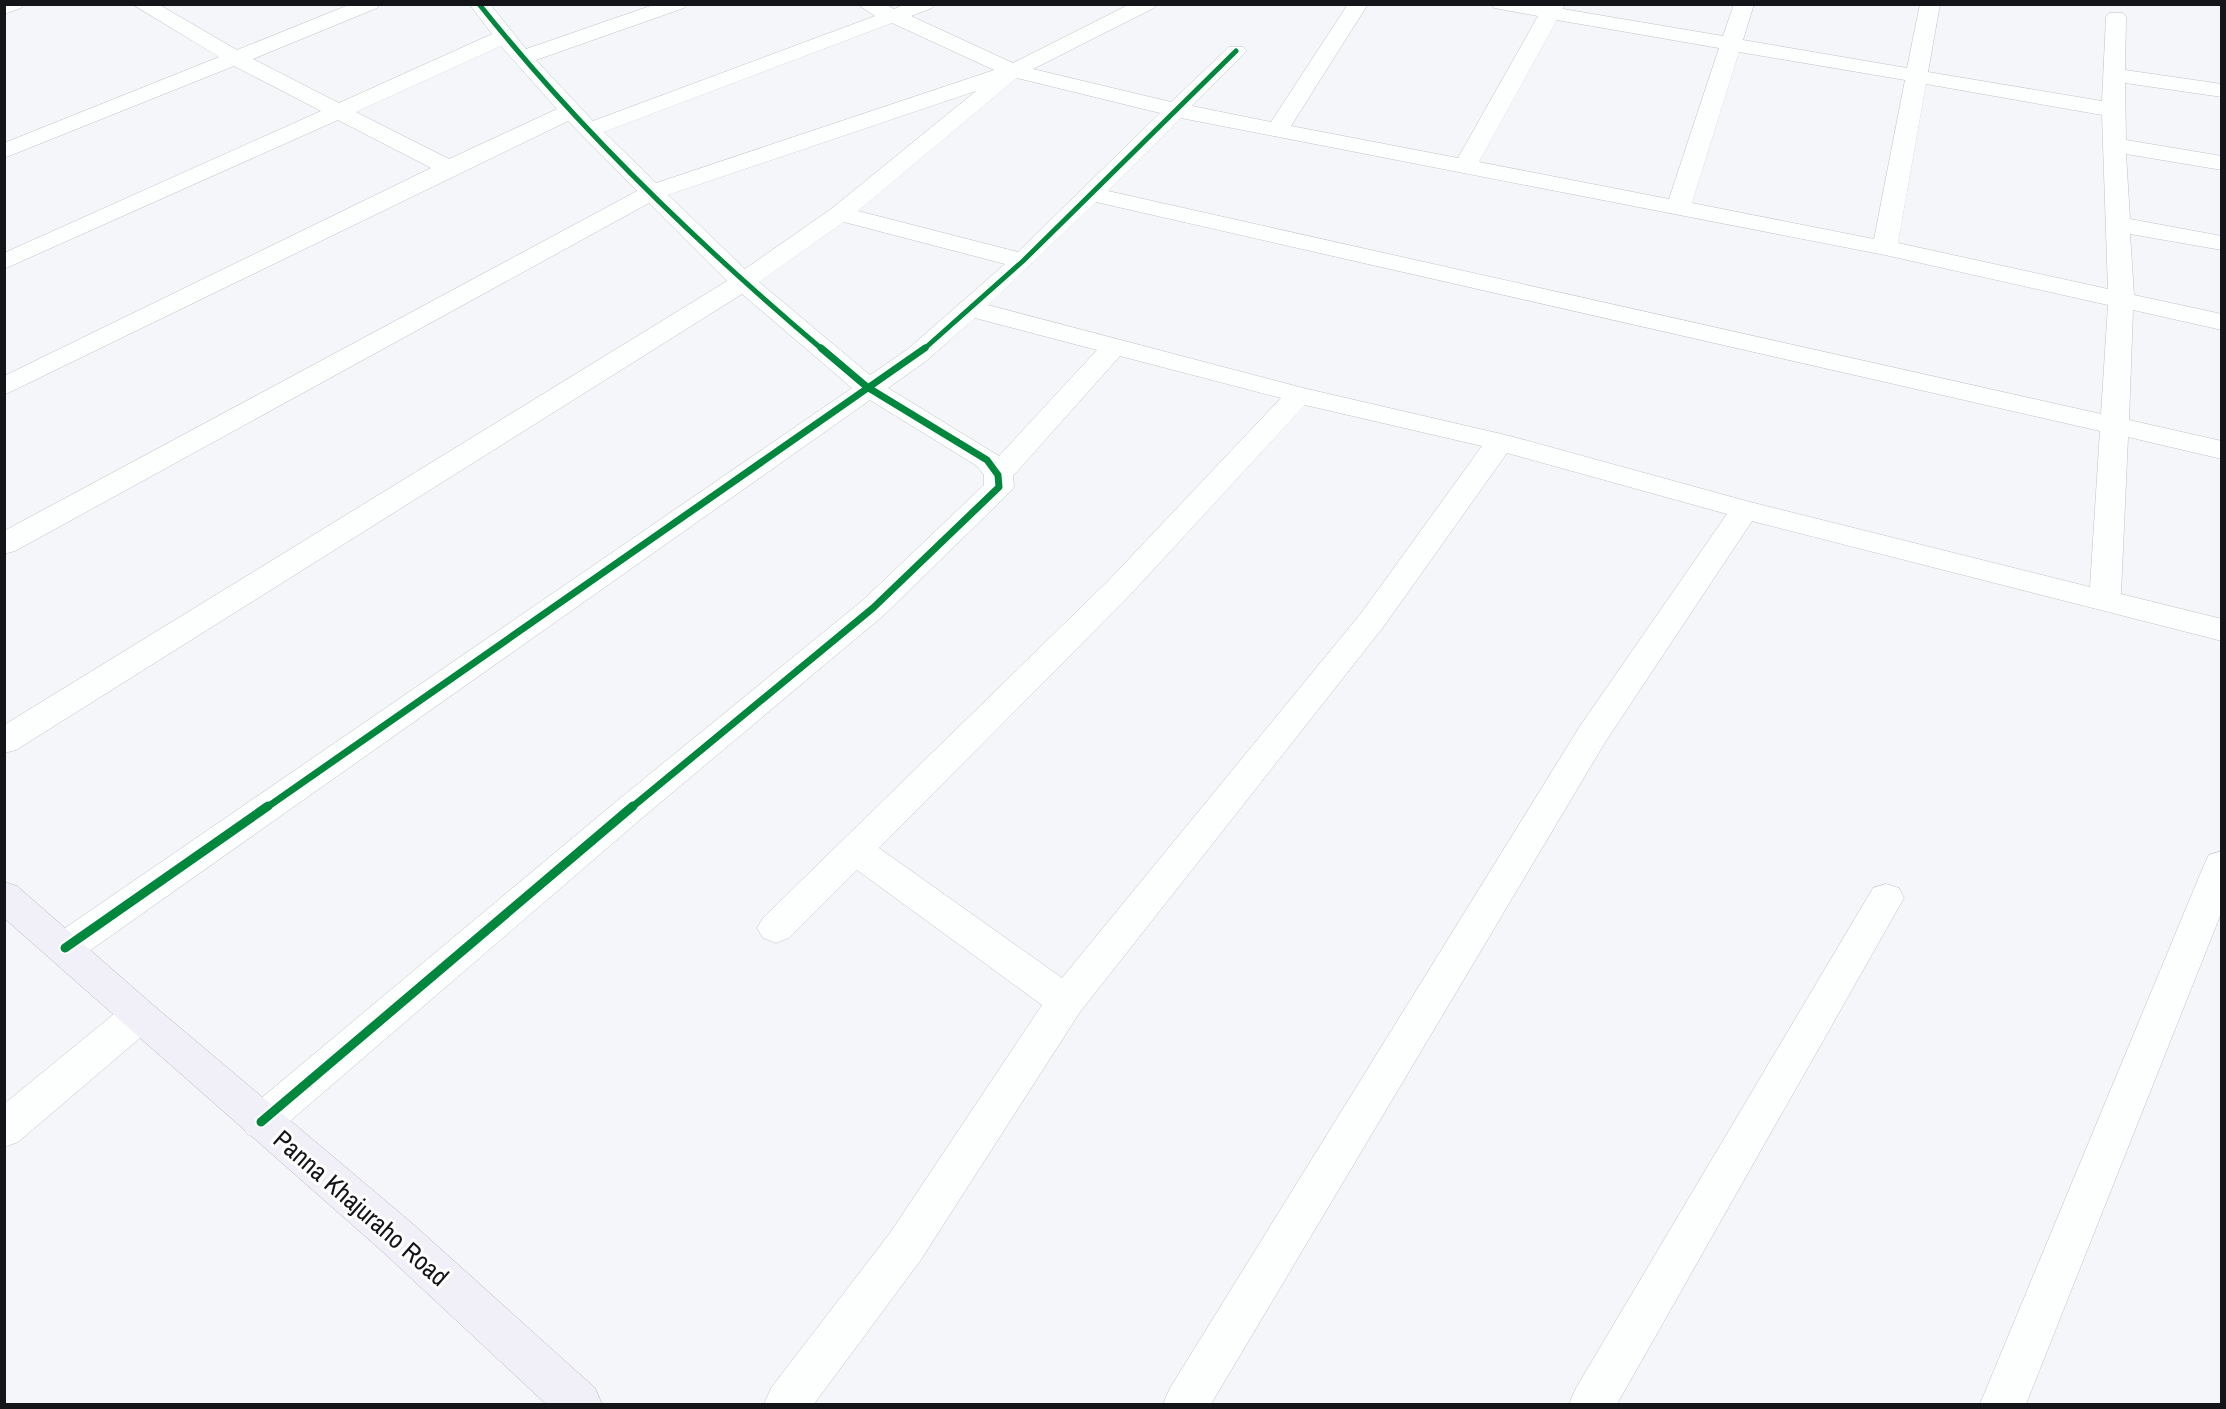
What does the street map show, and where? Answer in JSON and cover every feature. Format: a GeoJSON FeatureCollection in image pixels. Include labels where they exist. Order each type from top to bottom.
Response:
{"type":"FeatureCollection","features":[{"type":"Feature","properties":{"kind":"main road","name":"Panna Khajuraho Road"},"geometry":{"type":"LineString","coordinates":[[4,896],[261,1122],[398,1238],[579,1404]]}},
{"type":"Feature","properties":{"kind":"street"},"geometry":{"type":"LineString","coordinates":[[4,8],[14,4]]}},
{"type":"Feature","properties":{"kind":"street"},"geometry":{"type":"LineString","coordinates":[[142,4],[235,58],[449,168]]}},
{"type":"Feature","properties":{"kind":"street"},"geometry":{"type":"LineString","coordinates":[[4,151],[370,4]]}},
{"type":"Feature","properties":{"kind":"street"},"geometry":{"type":"LineString","coordinates":[[261,1122],[630,809],[873,608],[999,487],[998,475],[987,459],[867,387],[743,282],[650,193],[580,121],[513,48],[479,4]]}},
{"type":"Feature","properties":{"kind":"street"},"geometry":{"type":"LineString","coordinates":[[4,262],[339,111],[513,48],[677,4]]}},
{"type":"Feature","properties":{"kind":"street"},"geometry":{"type":"LineString","coordinates":[[867,4],[1013,71],[1176,110],[1885,248],[2121,301],[2222,321]]}},
{"type":"Feature","properties":{"kind":"street"},"geometry":{"type":"LineString","coordinates":[[4,387],[449,168],[925,4]]}},
{"type":"Feature","properties":{"kind":"street"},"geometry":{"type":"LineString","coordinates":[[4,544],[650,193],[1013,71],[1147,4]]}},
{"type":"Feature","properties":{"kind":"street"},"geometry":{"type":"LineString","coordinates":[[1278,129],[1358,4]]}},
{"type":"Feature","properties":{"kind":"street"},"geometry":{"type":"LineString","coordinates":[[1501,4],[1552,8],[1731,46],[2113,110]]}},
{"type":"Feature","properties":{"kind":"street"},"geometry":{"type":"LineString","coordinates":[[1678,208],[1744,4]]}},
{"type":"Feature","properties":{"kind":"street"},"geometry":{"type":"LineString","coordinates":[[1885,248],[1930,4]]}},
{"type":"Feature","properties":{"kind":"street"},"geometry":{"type":"LineString","coordinates":[[1466,165],[1552,8]]}},
{"type":"Feature","properties":{"kind":"street"},"geometry":{"type":"LineString","coordinates":[[2105,602],[2121,301],[2113,110],[2116,17]]}},
{"type":"Feature","properties":{"kind":"street"},"geometry":{"type":"LineString","coordinates":[[65,948],[867,387],[917,355],[1023,261],[1236,51]]}},
{"type":"Feature","properties":{"kind":"street"},"geometry":{"type":"LineString","coordinates":[[4,741],[743,282],[840,214],[1013,71]]}},
{"type":"Feature","properties":{"kind":"street"},"geometry":{"type":"LineString","coordinates":[[2114,75],[2222,91]]}},
{"type":"Feature","properties":{"kind":"street"},"geometry":{"type":"LineString","coordinates":[[2114,145],[2222,163]]}},
{"type":"Feature","properties":{"kind":"street"},"geometry":{"type":"LineString","coordinates":[[1090,194],[2222,450]]}},
{"type":"Feature","properties":{"kind":"street"},"geometry":{"type":"LineString","coordinates":[[840,214],[1023,261]]}},
{"type":"Feature","properties":{"kind":"street"},"geometry":{"type":"LineString","coordinates":[[2118,224],[2222,243]]}},
{"type":"Feature","properties":{"kind":"street"},"geometry":{"type":"LineString","coordinates":[[968,308],[1299,395],[1500,442],[1745,510],[2222,630]]}},
{"type":"Feature","properties":{"kind":"street"},"geometry":{"type":"LineString","coordinates":[[998,475],[1114,347]]}},
{"type":"Feature","properties":{"kind":"street"},"geometry":{"type":"LineString","coordinates":[[776,928],[1120,587],[1299,395]]}},
{"type":"Feature","properties":{"kind":"street"},"geometry":{"type":"LineString","coordinates":[[787,1404],[905,1247],[1066,1001],[1372,619],[1500,442]]}},
{"type":"Feature","properties":{"kind":"street"},"geometry":{"type":"LineString","coordinates":[[1186,1404],[1592,735],[1745,510]]}},
{"type":"Feature","properties":{"kind":"street"},"geometry":{"type":"LineString","coordinates":[[854,849],[1066,1001]]}},
{"type":"Feature","properties":{"kind":"street"},"geometry":{"type":"LineString","coordinates":[[2003,1404],[2222,864]]}},
{"type":"Feature","properties":{"kind":"street"},"geometry":{"type":"LineString","coordinates":[[1592,1404],[1886,898]]}},
{"type":"Feature","properties":{"kind":"street"},"geometry":{"type":"LineString","coordinates":[[4,1129],[139,1016]]}},
{"type":"Feature","properties":{"kind":"cycle path"},"geometry":{"type":"LineString","coordinates":[[261,1122],[630,809],[873,608],[999,487],[998,475],[987,460],[867,387],[743,282],[589,130],[522,58],[479,4]]}},
{"type":"Feature","properties":{"kind":"cycle path"},"geometry":{"type":"LineString","coordinates":[[65,948],[917,355],[1023,261],[1236,51]]}}]}
